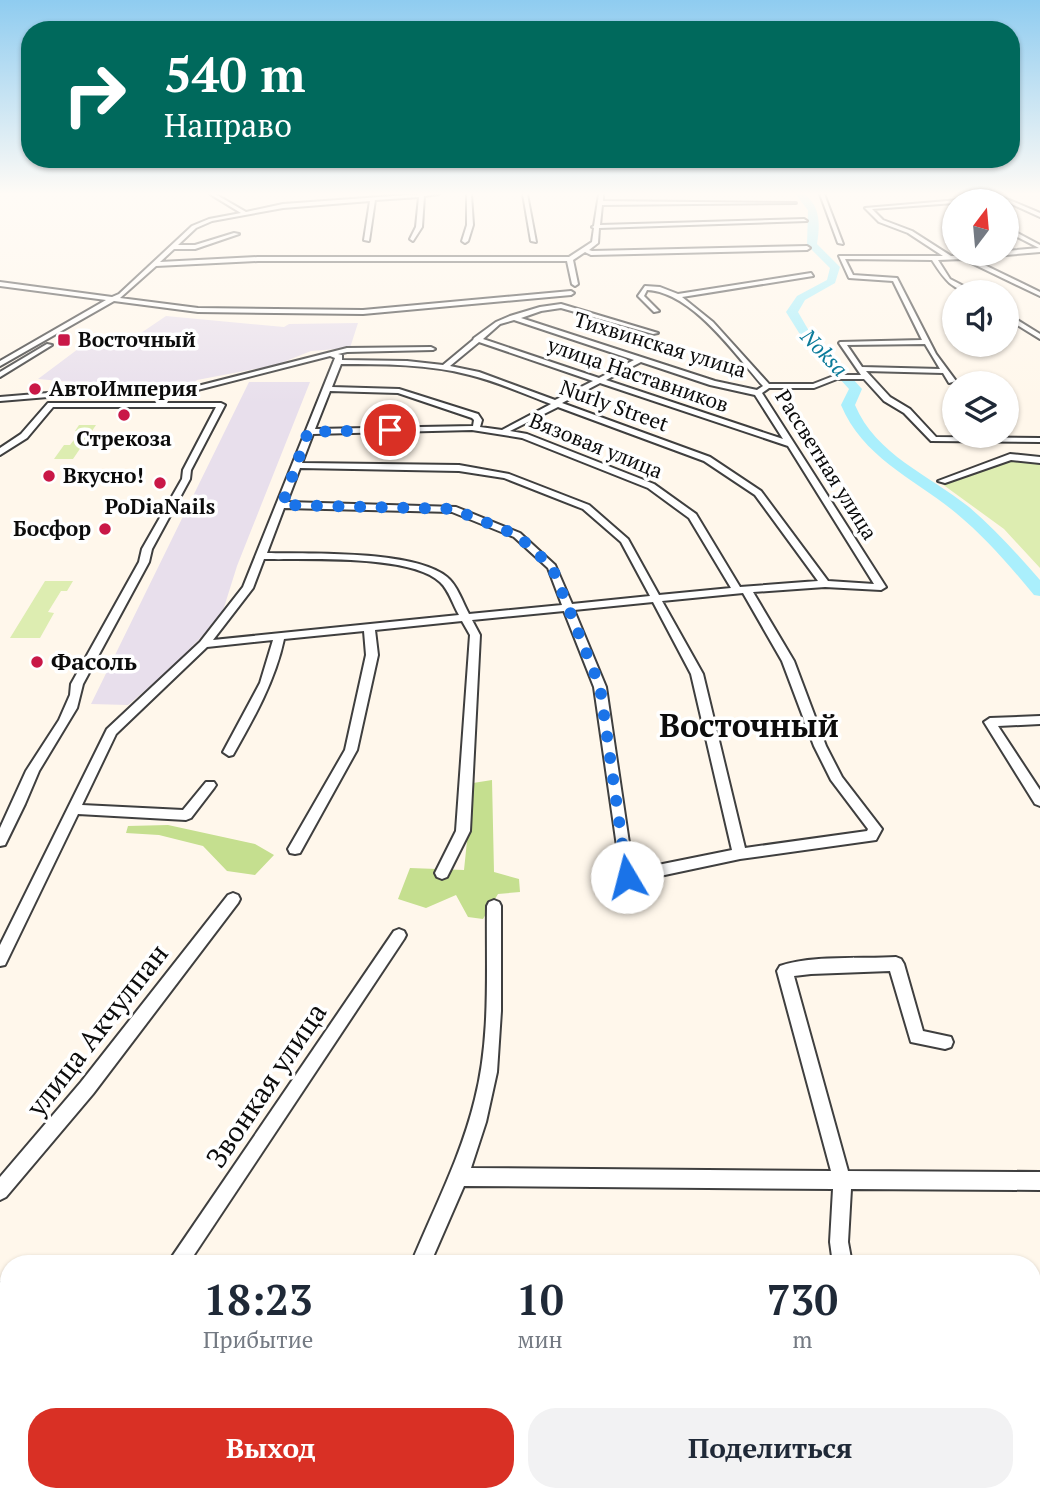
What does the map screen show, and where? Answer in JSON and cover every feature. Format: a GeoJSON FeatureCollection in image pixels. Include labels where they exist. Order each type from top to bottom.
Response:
{"type":"FeatureCollection","features":[{"type":"Feature","properties":{"kind":"street"},"geometry":{"type":"LineString","coordinates":[[0,364],[114,299],[155,264]]}},
{"type":"Feature","properties":{"kind":"street"},"geometry":{"type":"LineString","coordinates":[[571,264],[575,284]]}},
{"type":"Feature","properties":{"kind":"street"},"geometry":{"type":"LineString","coordinates":[[845,264],[851,277],[895,279],[927,342],[946,371]]}},
{"type":"Feature","properties":{"kind":"street"},"geometry":{"type":"LineString","coordinates":[[938,264],[948,280]]}},
{"type":"Feature","properties":{"kind":"street"},"geometry":{"type":"LineString","coordinates":[[983,266],[1040,294]]}},
{"type":"Feature","properties":{"kind":"street"},"geometry":{"type":"LineString","coordinates":[[677,296],[811,275]]}},
{"type":"Feature","properties":{"kind":"street"},"geometry":{"type":"LineString","coordinates":[[0,286],[198,310],[365,312],[571,293]]}},
{"type":"Feature","properties":{"kind":"street","name":"Рассветная улица"},"geometry":{"type":"LineString","coordinates":[[656,311],[641,296],[645,288],[661,289],[691,305],[766,386],[758,393],[881,587]]}},
{"type":"Feature","properties":{"kind":"street"},"geometry":{"type":"LineString","coordinates":[[0,375],[106,310],[114,299]]}},
{"type":"Feature","properties":{"kind":"street"},"geometry":{"type":"LineString","coordinates":[[446,366],[475,340],[512,317],[561,306],[655,333]]}},
{"type":"Feature","properties":{"kind":"street","name":"Тихвинская улица"},"geometry":{"type":"LineString","coordinates":[[512,317],[713,383],[758,393]]}},
{"type":"Feature","properties":{"kind":"street"},"geometry":{"type":"LineString","coordinates":[[1019,323],[1040,337]]}},
{"type":"Feature","properties":{"kind":"street"},"geometry":{"type":"LineString","coordinates":[[66,324],[80,326]]}},
{"type":"Feature","properties":{"kind":"street","name":"улица Наставников"},"geometry":{"type":"LineString","coordinates":[[475,340],[789,444]]}},
{"type":"Feature","properties":{"kind":"street"},"geometry":{"type":"LineString","coordinates":[[927,342],[842,343],[863,373],[887,399],[906,411],[934,439],[1040,440]]}},
{"type":"Feature","properties":{"kind":"street"},"geometry":{"type":"LineString","coordinates":[[0,398],[184,392],[335,358],[347,350],[431,349]]}},
{"type":"Feature","properties":{"kind":"street"},"geometry":{"type":"LineString","coordinates":[[0,960],[111,732],[205,644],[248,588],[298,465],[335,358]]}},
{"type":"Feature","properties":{"kind":"street","name":"Nurly Street"},"geometry":{"type":"LineString","coordinates":[[335,358],[446,366],[476,374],[706,459],[758,493],[825,584]]}},
{"type":"Feature","properties":{"kind":"street"},"geometry":{"type":"LineString","coordinates":[[505,432],[639,360]]}},
{"type":"Feature","properties":{"kind":"street"},"geometry":{"type":"LineString","coordinates":[[766,386],[814,386],[836,377],[863,373],[942,371]]}},
{"type":"Feature","properties":{"kind":"street"},"geometry":{"type":"LineString","coordinates":[[325,390],[399,391],[475,416],[478,420],[475,428]]}},
{"type":"Feature","properties":{"kind":"street"},"geometry":{"type":"LineString","coordinates":[[45,396],[51,405]]}},
{"type":"Feature","properties":{"kind":"street"},"geometry":{"type":"LineString","coordinates":[[0,452],[24,436],[51,405],[221,405],[186,479],[147,549],[145,560],[77,684],[77,692],[28,781],[0,841]]}},
{"type":"Feature","properties":{"kind":"street","name":"Вязовая улица"},"geometry":{"type":"LineString","coordinates":[[308,432],[475,428],[524,436],[651,486],[693,516],[788,661],[820,746],[838,780],[875,829],[871,836],[740,854]]}},
{"type":"Feature","properties":{"kind":"street"},"geometry":{"type":"LineString","coordinates":[[942,481],[1010,457],[1040,460]]}},
{"type":"Feature","properties":{"kind":"street"},"geometry":{"type":"LineString","coordinates":[[282,505],[453,509],[517,535],[552,567],[600,687],[627,877],[740,854],[697,674],[625,541],[586,507],[506,476],[459,468],[298,465]]}},
{"type":"Feature","properties":{"kind":"street"},"geometry":{"type":"LineString","coordinates":[[261,556],[389,561],[419,566],[445,580],[463,618],[475,635],[463,831],[442,873]]}},
{"type":"Feature","properties":{"kind":"street"},"geometry":{"type":"LineString","coordinates":[[205,644],[742,590],[825,584],[881,587]]}},
{"type":"Feature","properties":{"kind":"street"},"geometry":{"type":"LineString","coordinates":[[295,849],[351,750],[372,655],[369,627]]}},
{"type":"Feature","properties":{"kind":"street"},"geometry":{"type":"LineString","coordinates":[[229,752],[267,683],[279,638]]}},
{"type":"Feature","properties":{"kind":"street"},"geometry":{"type":"LineString","coordinates":[[1040,720],[990,722],[1040,801]]}},
{"type":"Feature","properties":{"kind":"street"},"geometry":{"type":"LineString","coordinates":[[74,809],[186,816],[210,785]]}},
{"type":"Feature","properties":{"kind":"street","name":"улица Акчулпан"},"geometry":{"type":"LineString","coordinates":[[0,1191],[87,1088],[233,899]]}},
{"type":"Feature","properties":{"kind":"street"},"geometry":{"type":"LineString","coordinates":[[424,1255],[458,1177],[477,1121],[489,1072],[495,906]]}},
{"type":"Feature","properties":{"kind":"street","name":"Звонкая улица"},"geometry":{"type":"LineString","coordinates":[[182,1255],[399,935]]}},
{"type":"Feature","properties":{"kind":"street"},"geometry":{"type":"LineString","coordinates":[[841,1255],[839,1241],[842,1180],[785,971],[811,967],[896,964],[917,1037],[945,1042]]}},
{"type":"Feature","properties":{"kind":"street"},"geometry":{"type":"LineString","coordinates":[[458,1177],[1040,1181]]}},
{"type":"Feature","properties":{"kind":"shaded area"},"geometry":{"type":"Polygon","coordinates":[[[166,316],[284,327],[289,324],[358,323],[350,348],[311,351],[276,365],[197,380],[189,388],[126,387],[38,379],[98,334],[118,337],[125,333],[138,335],[166,316]]]}},
{"type":"Feature","properties":{"kind":"shaded area"},"geometry":{"type":"Polygon","coordinates":[[[249,382],[310,382],[237,566],[221,617],[166,673],[128,705],[91,704],[249,382]]]}},
{"type":"Feature","properties":{"kind":"green space"},"geometry":{"type":"Polygon","coordinates":[[[79,425],[96,425],[73,459],[54,459],[64,445],[70,445],[80,432],[75,431],[79,425]]]}},
{"type":"Feature","properties":{"kind":"green space"},"geometry":{"type":"Polygon","coordinates":[[[1005,457],[1040,459],[1040,568],[1004,529],[938,481],[1005,457]]]}},
{"type":"Feature","properties":{"kind":"green space"},"geometry":{"type":"Polygon","coordinates":[[[45,581],[73,581],[67,591],[61,591],[48,612],[54,613],[40,638],[10,638],[45,581]]]}},
{"type":"Feature","properties":{"kind":"green space"},"geometry":{"type":"Polygon","coordinates":[[[492,780],[494,872],[519,879],[520,892],[498,894],[483,919],[468,917],[456,895],[426,908],[398,899],[410,868],[464,870],[473,783],[492,780]]]}},
{"type":"Feature","properties":{"kind":"green space"},"geometry":{"type":"Polygon","coordinates":[[[168,825],[255,844],[274,855],[255,875],[227,871],[203,846],[159,835],[126,833],[128,826],[168,825]]]}},
{"type":"Feature","properties":{"kind":"waterway","name":"Noksa"},"geometry":{"type":"LineString","coordinates":[[832,264],[835,267],[834,276],[828,285],[801,298],[792,312],[813,343],[856,389],[848,405],[855,421],[880,450],[972,518],[1040,591]]}},
{"type":"Feature","properties":{"kind":"place","name":"Восточный"},"geometry":{"type":"Point","coordinates":[64,340]}},
{"type":"Feature","properties":{"kind":"place","name":"АвтоИмперия"},"geometry":{"type":"Point","coordinates":[35,389]}},
{"type":"Feature","properties":{"kind":"place","name":"Стрекоза"},"geometry":{"type":"Point","coordinates":[124,415]}},
{"type":"Feature","properties":{"kind":"place","name":"Вкусно!"},"geometry":{"type":"Point","coordinates":[49,476]}},
{"type":"Feature","properties":{"kind":"place","name":"PoDiaNails"},"geometry":{"type":"Point","coordinates":[160,483]}},
{"type":"Feature","properties":{"kind":"place","name":"Босфор"},"geometry":{"type":"Point","coordinates":[105,529]}},
{"type":"Feature","properties":{"kind":"place","name":"Фасоль"},"geometry":{"type":"Point","coordinates":[37,662]}},
{"type":"Feature","properties":{"kind":"district","name":"Восточный"},"geometry":{"type":"Point","coordinates":[749,726]}},
{"type":"Feature","properties":{"kind":"route"},"geometry":{"type":"LineString","coordinates":[[390,430],[308,432],[282,505],[453,509],[517,535],[552,567],[600,687],[627,877]]}}]}
